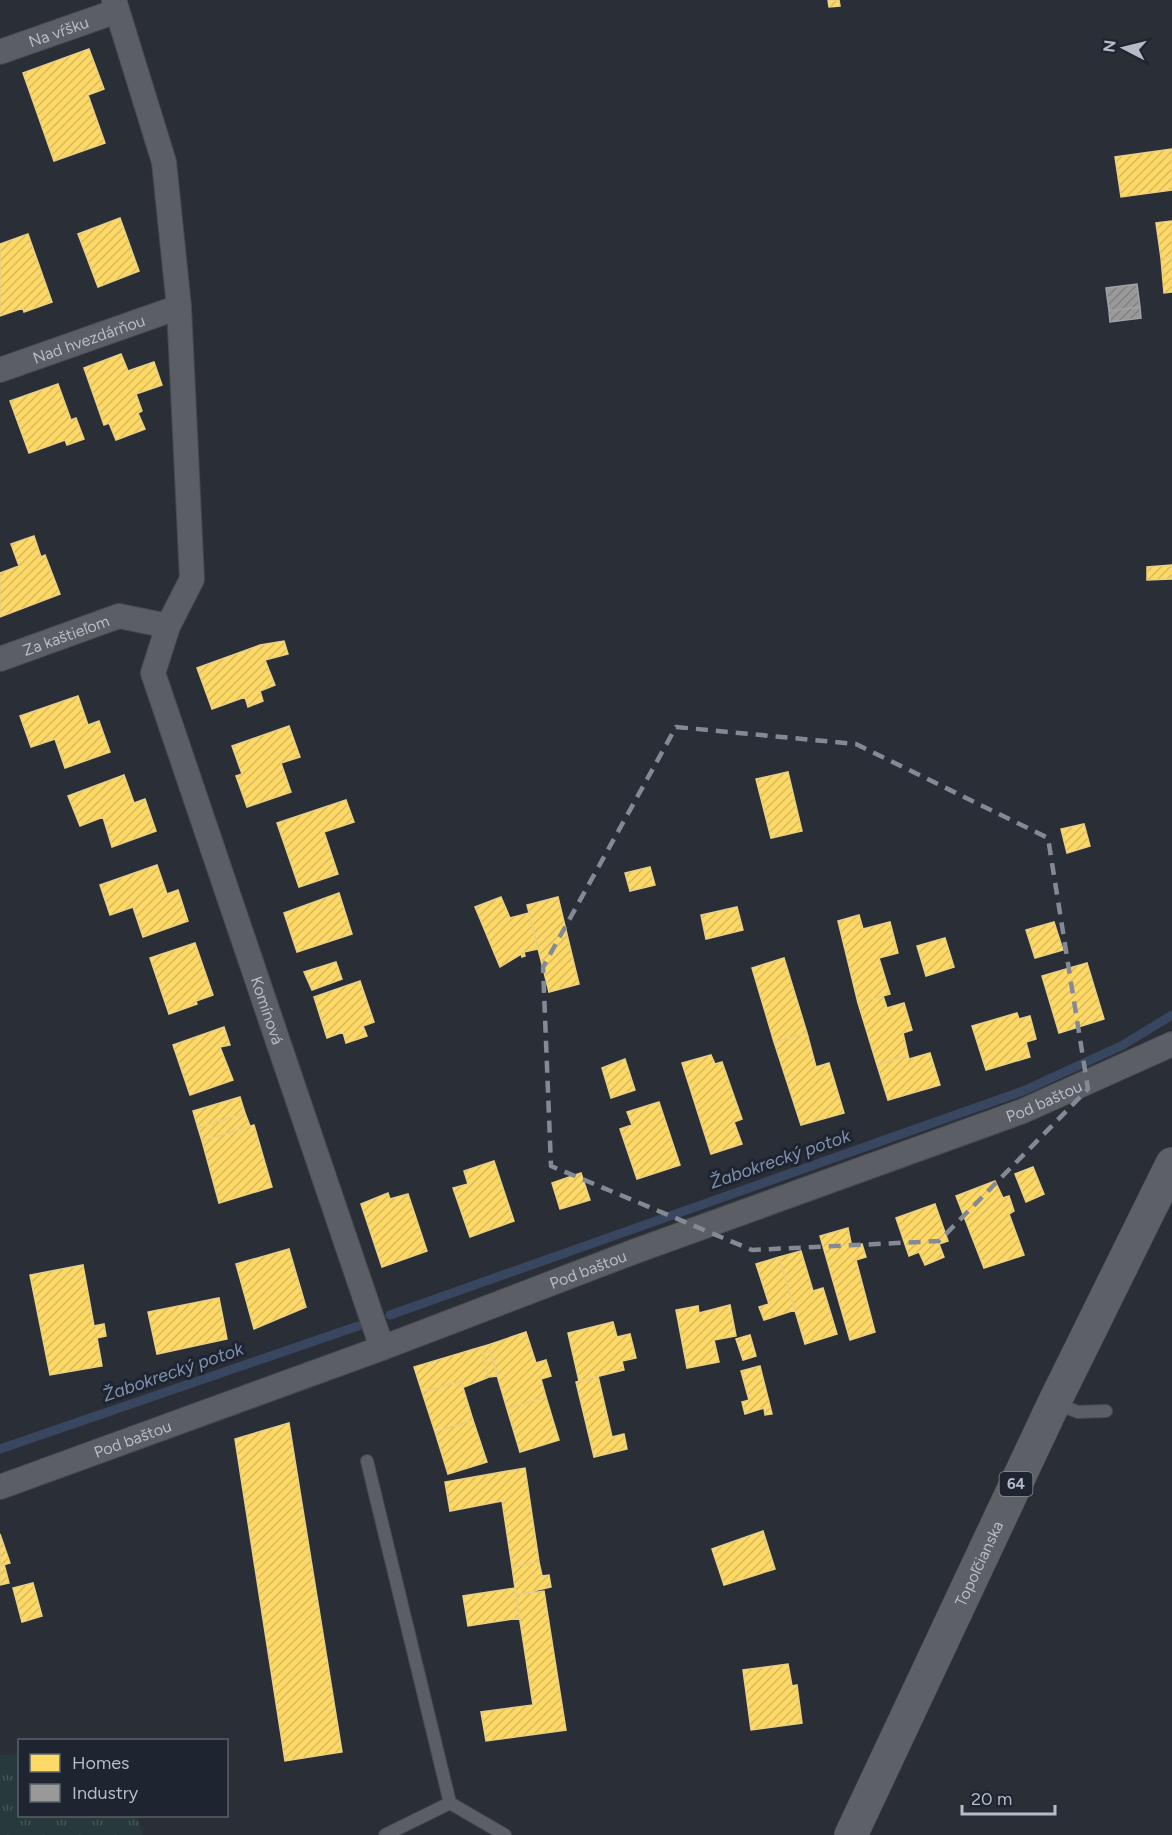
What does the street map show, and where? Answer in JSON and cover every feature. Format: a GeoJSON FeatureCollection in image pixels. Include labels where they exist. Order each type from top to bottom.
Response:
{"type":"FeatureCollection","features":[{"type":"Feature","properties":{"kind":"main road","name":"Topoľčianska"},"geometry":{"type":"LineString","coordinates":[[851,1835],[1054,1403],[1172,1164]]}},
{"type":"Feature","properties":{"kind":"street","name":"Na vŕšku"},"geometry":{"type":"LineString","coordinates":[[0,52],[116,5]]}},
{"type":"Feature","properties":{"kind":"street"},"geometry":{"type":"LineString","coordinates":[[116,5],[164,162],[179,307],[192,579],[168,626]]}},
{"type":"Feature","properties":{"kind":"street","name":"Nad hvezdárňou"},"geometry":{"type":"LineString","coordinates":[[0,370],[179,307]]}},
{"type":"Feature","properties":{"kind":"street","name":"Za kaštieľom"},"geometry":{"type":"LineString","coordinates":[[0,659],[119,616],[168,626]]}},
{"type":"Feature","properties":{"kind":"street","name":"Komínová"},"geometry":{"type":"LineString","coordinates":[[168,626],[153,673],[382,1348]]}},
{"type":"Feature","properties":{"kind":"street","name":"Pod baštou"},"geometry":{"type":"LineString","coordinates":[[0,1488],[382,1348],[633,1252],[1023,1111],[1172,1044]]}},
{"type":"Feature","properties":{"kind":"lane"},"geometry":{"type":"LineString","coordinates":[[1054,1403],[1078,1413],[1106,1411]]}},
{"type":"Feature","properties":{"kind":"lane"},"geometry":{"type":"LineString","coordinates":[[367,1461],[450,1803],[505,1835]]}},
{"type":"Feature","properties":{"kind":"lane"},"geometry":{"type":"LineString","coordinates":[[385,1835],[450,1803]]}},
{"type":"Feature","properties":{"kind":"highlighted area"},"geometry":{"type":"Polygon","coordinates":[[[676,727],[856,744],[1048,838],[1088,1089],[939,1241],[752,1250],[551,1166],[543,967],[676,727]]]}},
{"type":"Feature","properties":{"kind":"green space"},"geometry":{"type":"Polygon","coordinates":[[[18,1754],[18,1817],[137,1817],[143,1835],[0,1835],[0,1755],[18,1754]]]}},
{"type":"Feature","properties":{"kind":"building: Homes"},"geometry":{"type":"Polygon","coordinates":[[[828,0],[839,0],[840,6],[829,7],[828,0]]]}},
{"type":"Feature","properties":{"kind":"building: Homes"},"geometry":{"type":"Polygon","coordinates":[[[89,49],[104,89],[88,95],[105,143],[54,161],[23,73],[89,49]]]}},
{"type":"Feature","properties":{"kind":"building: Homes"},"geometry":{"type":"Polygon","coordinates":[[[1172,149],[1172,190],[1121,197],[1115,157],[1172,149]]]}},
{"type":"Feature","properties":{"kind":"building: Homes"},"geometry":{"type":"Polygon","coordinates":[[[120,218],[139,271],[98,287],[78,234],[120,218]]]}},
{"type":"Feature","properties":{"kind":"building: Homes"},"geometry":{"type":"Polygon","coordinates":[[[1172,221],[1172,256],[1161,258],[1156,223],[1172,221]]]}},
{"type":"Feature","properties":{"kind":"building: Homes"},"geometry":{"type":"Polygon","coordinates":[[[28,234],[52,302],[24,312],[23,308],[0,316],[0,244],[28,234]]]}},
{"type":"Feature","properties":{"kind":"building: Homes"},"geometry":{"type":"Polygon","coordinates":[[[1172,256],[1172,292],[1164,293],[1161,258],[1172,256]]]}},
{"type":"Feature","properties":{"kind":"building: Homes"},"geometry":{"type":"Polygon","coordinates":[[[121,354],[128,371],[154,362],[162,385],[136,394],[142,411],[138,413],[145,429],[116,440],[109,423],[104,425],[84,368],[121,354]]]}},
{"type":"Feature","properties":{"kind":"building: Homes"},"geometry":{"type":"Polygon","coordinates":[[[58,384],[71,420],[76,418],[84,439],[67,445],[65,440],[29,453],[10,401],[58,384]]]}},
{"type":"Feature","properties":{"kind":"building: Homes"},"geometry":{"type":"Polygon","coordinates":[[[34,536],[41,557],[45,555],[60,594],[0,617],[0,573],[19,566],[11,544],[34,536]]]}},
{"type":"Feature","properties":{"kind":"building: Homes"},"geometry":{"type":"Polygon","coordinates":[[[1172,565],[1172,579],[1147,580],[1147,567],[1172,565]]]}},
{"type":"Feature","properties":{"kind":"building: Homes"},"geometry":{"type":"Polygon","coordinates":[[[284,641],[288,654],[265,660],[275,685],[260,691],[263,701],[248,707],[245,697],[212,709],[197,668],[260,645],[284,641]]]}},
{"type":"Feature","properties":{"kind":"building: Homes"},"geometry":{"type":"Polygon","coordinates":[[[78,696],[88,725],[99,721],[110,752],[65,768],[55,739],[31,747],[20,716],[78,696]]]}},
{"type":"Feature","properties":{"kind":"building: Homes"},"geometry":{"type":"Polygon","coordinates":[[[289,726],[300,757],[281,763],[291,792],[247,807],[236,776],[242,774],[232,746],[289,726]]]}},
{"type":"Feature","properties":{"kind":"building: Homes"},"geometry":{"type":"Polygon","coordinates":[[[788,772],[802,831],[771,838],[756,779],[788,772]]]}},
{"type":"Feature","properties":{"kind":"building: Homes"},"geometry":{"type":"Polygon","coordinates":[[[124,775],[134,803],[145,799],[156,831],[112,847],[103,817],[80,826],[68,796],[124,775]]]}},
{"type":"Feature","properties":{"kind":"building: Homes"},"geometry":{"type":"Polygon","coordinates":[[[346,800],[354,822],[324,832],[338,874],[299,887],[277,823],[346,800]]]}},
{"type":"Feature","properties":{"kind":"building: Homes"},"geometry":{"type":"Polygon","coordinates":[[[1084,824],[1090,846],[1067,853],[1061,829],[1084,824]]]}},
{"type":"Feature","properties":{"kind":"building: Homes"},"geometry":{"type":"Polygon","coordinates":[[[157,865],[167,894],[178,890],[188,921],[143,937],[133,907],[110,915],[100,885],[157,865]]]}},
{"type":"Feature","properties":{"kind":"building: Homes"},"geometry":{"type":"Polygon","coordinates":[[[650,867],[655,885],[630,891],[625,873],[650,867]]]}},
{"type":"Feature","properties":{"kind":"building: Homes"},"geometry":{"type":"Polygon","coordinates":[[[339,893],[352,934],[297,952],[284,913],[339,893]]]}},
{"type":"Feature","properties":{"kind":"building: Homes"},"geometry":{"type":"Polygon","coordinates":[[[501,897],[510,918],[529,913],[538,949],[524,952],[525,956],[522,957],[521,954],[500,967],[475,907],[501,897]]]}},
{"type":"Feature","properties":{"kind":"building: Homes"},"geometry":{"type":"Polygon","coordinates":[[[558,897],[579,984],[549,992],[527,905],[558,897]]]}},
{"type":"Feature","properties":{"kind":"building: Homes"},"geometry":{"type":"Polygon","coordinates":[[[737,907],[743,930],[706,939],[701,915],[737,907]]]}},
{"type":"Feature","properties":{"kind":"building: Homes"},"geometry":{"type":"Polygon","coordinates":[[[859,915],[863,929],[890,922],[898,953],[879,958],[890,994],[858,1003],[838,921],[859,915]]]}},
{"type":"Feature","properties":{"kind":"building: Homes"},"geometry":{"type":"Polygon","coordinates":[[[1054,922],[1063,950],[1035,958],[1026,930],[1054,922]]]}},
{"type":"Feature","properties":{"kind":"building: Homes"},"geometry":{"type":"Polygon","coordinates":[[[945,938],[954,967],[926,976],[917,946],[945,938]]]}},
{"type":"Feature","properties":{"kind":"building: Homes"},"geometry":{"type":"Polygon","coordinates":[[[195,943],[213,995],[196,1001],[197,1004],[169,1014],[150,958],[195,943]]]}},
{"type":"Feature","properties":{"kind":"building: Homes"},"geometry":{"type":"Polygon","coordinates":[[[784,958],[807,1033],[774,1042],[752,968],[784,958]]]}},
{"type":"Feature","properties":{"kind":"building: Homes"},"geometry":{"type":"Polygon","coordinates":[[[336,962],[342,979],[312,990],[304,972],[336,962]]]}},
{"type":"Feature","properties":{"kind":"building: Homes"},"geometry":{"type":"Polygon","coordinates":[[[1087,963],[1104,1019],[1059,1033],[1042,976],[1087,963]]]}},
{"type":"Feature","properties":{"kind":"building: Homes"},"geometry":{"type":"Polygon","coordinates":[[[360,981],[374,1022],[363,1026],[367,1036],[346,1043],[343,1032],[327,1038],[314,997],[360,981]]]}},
{"type":"Feature","properties":{"kind":"building: Homes"},"geometry":{"type":"Polygon","coordinates":[[[883,996],[887,1008],[904,1003],[912,1030],[903,1033],[908,1055],[877,1065],[858,1003],[883,996]]]}},
{"type":"Feature","properties":{"kind":"building: Homes"},"geometry":{"type":"Polygon","coordinates":[[[1017,1013],[1019,1019],[1030,1016],[1036,1039],[1026,1042],[1030,1057],[986,1070],[972,1026],[1017,1013]]]}},
{"type":"Feature","properties":{"kind":"building: Homes"},"geometry":{"type":"Polygon","coordinates":[[[224,1027],[230,1045],[220,1047],[233,1080],[190,1095],[173,1045],[224,1027]]]}},
{"type":"Feature","properties":{"kind":"building: Homes"},"geometry":{"type":"Polygon","coordinates":[[[807,1033],[816,1067],[829,1063],[844,1113],[801,1125],[774,1042],[807,1033]]]}},
{"type":"Feature","properties":{"kind":"building: Homes"},"geometry":{"type":"Polygon","coordinates":[[[930,1053],[940,1085],[888,1100],[877,1065],[908,1055],[909,1059],[930,1053]]]}},
{"type":"Feature","properties":{"kind":"building: Homes"},"geometry":{"type":"Polygon","coordinates":[[[711,1055],[715,1064],[722,1062],[742,1119],[734,1122],[742,1144],[711,1154],[682,1063],[711,1055]]]}},
{"type":"Feature","properties":{"kind":"building: Homes"},"geometry":{"type":"Polygon","coordinates":[[[625,1059],[635,1090],[611,1098],[602,1068],[625,1059]]]}},
{"type":"Feature","properties":{"kind":"building: Homes"},"geometry":{"type":"Polygon","coordinates":[[[240,1097],[245,1113],[198,1128],[193,1111],[240,1097]]]}},
{"type":"Feature","properties":{"kind":"building: Homes"},"geometry":{"type":"Polygon","coordinates":[[[659,1102],[680,1165],[637,1179],[620,1129],[632,1125],[627,1112],[659,1102]]]}},
{"type":"Feature","properties":{"kind":"building: Homes"},"geometry":{"type":"Polygon","coordinates":[[[245,1113],[250,1126],[202,1141],[198,1128],[245,1113]]]}},
{"type":"Feature","properties":{"kind":"building: Homes"},"geometry":{"type":"Polygon","coordinates":[[[254,1125],[272,1187],[219,1203],[202,1141],[254,1125]]]}},
{"type":"Feature","properties":{"kind":"building: Homes"},"geometry":{"type":"Polygon","coordinates":[[[494,1161],[514,1221],[470,1237],[453,1188],[468,1184],[464,1171],[494,1161]]]}},
{"type":"Feature","properties":{"kind":"building: Homes"},"geometry":{"type":"Polygon","coordinates":[[[1033,1167],[1044,1194],[1026,1202],[1015,1174],[1033,1167]]]}},
{"type":"Feature","properties":{"kind":"building: Homes"},"geometry":{"type":"Polygon","coordinates":[[[581,1173],[590,1200],[560,1209],[552,1183],[581,1173]]]}},
{"type":"Feature","properties":{"kind":"building: Homes"},"geometry":{"type":"Polygon","coordinates":[[[995,1181],[1003,1198],[1009,1196],[1014,1211],[1009,1214],[1024,1255],[984,1268],[956,1196],[995,1181]]]}},
{"type":"Feature","properties":{"kind":"building: Homes"},"geometry":{"type":"Polygon","coordinates":[[[388,1193],[390,1199],[408,1194],[427,1251],[382,1267],[361,1204],[388,1193]]]}},
{"type":"Feature","properties":{"kind":"building: Homes"},"geometry":{"type":"Polygon","coordinates":[[[935,1204],[948,1241],[939,1244],[944,1257],[925,1265],[919,1252],[909,1256],[896,1218],[935,1204]]]}},
{"type":"Feature","properties":{"kind":"building: Homes"},"geometry":{"type":"Polygon","coordinates":[[[848,1228],[852,1248],[862,1244],[866,1257],[856,1260],[875,1332],[850,1340],[820,1236],[848,1228]]]}},
{"type":"Feature","properties":{"kind":"building: Homes"},"geometry":{"type":"Polygon","coordinates":[[[289,1249],[306,1307],[254,1329],[236,1264],[289,1249]]]}},
{"type":"Feature","properties":{"kind":"building: Homes"},"geometry":{"type":"Polygon","coordinates":[[[801,1251],[813,1291],[823,1288],[837,1334],[805,1344],[779,1257],[801,1251]]]}},
{"type":"Feature","properties":{"kind":"building: Homes"},"geometry":{"type":"Polygon","coordinates":[[[779,1257],[795,1310],[764,1320],[759,1307],[769,1304],[756,1264],[779,1257]]]}},
{"type":"Feature","properties":{"kind":"building: Homes"},"geometry":{"type":"Polygon","coordinates":[[[83,1265],[94,1326],[104,1324],[106,1336],[97,1338],[102,1366],[50,1375],[30,1275],[83,1265]]]}},
{"type":"Feature","properties":{"kind":"building: Homes"},"geometry":{"type":"Polygon","coordinates":[[[219,1298],[227,1339],[157,1354],[148,1312],[219,1298]]]}},
{"type":"Feature","properties":{"kind":"building: Homes"},"geometry":{"type":"Polygon","coordinates":[[[730,1305],[736,1336],[714,1340],[719,1362],[687,1368],[676,1310],[698,1306],[699,1313],[730,1305]]]}},
{"type":"Feature","properties":{"kind":"building: Homes"},"geometry":{"type":"Polygon","coordinates":[[[613,1322],[617,1337],[630,1334],[636,1358],[622,1361],[624,1370],[579,1381],[568,1333],[613,1322]]]}},
{"type":"Feature","properties":{"kind":"building: Homes"},"geometry":{"type":"Polygon","coordinates":[[[526,1332],[536,1363],[546,1360],[551,1376],[541,1379],[546,1397],[507,1409],[488,1345],[526,1332]]]}},
{"type":"Feature","properties":{"kind":"building: Homes"},"geometry":{"type":"Polygon","coordinates":[[[750,1335],[756,1356],[743,1360],[736,1339],[750,1335]]]}},
{"type":"Feature","properties":{"kind":"building: Homes"},"geometry":{"type":"Polygon","coordinates":[[[488,1345],[498,1376],[489,1377],[481,1347],[488,1345]]]}},
{"type":"Feature","properties":{"kind":"building: Homes"},"geometry":{"type":"Polygon","coordinates":[[[481,1347],[489,1377],[464,1387],[461,1381],[422,1392],[414,1367],[481,1347]]]}},
{"type":"Feature","properties":{"kind":"building: Homes"},"geometry":{"type":"Polygon","coordinates":[[[760,1366],[772,1414],[765,1415],[764,1408],[745,1414],[742,1402],[749,1400],[741,1371],[760,1366]]]}},
{"type":"Feature","properties":{"kind":"building: Homes"},"geometry":{"type":"Polygon","coordinates":[[[598,1376],[612,1437],[624,1434],[627,1449],[594,1457],[576,1382],[598,1376]]]}},
{"type":"Feature","properties":{"kind":"building: Homes"},"geometry":{"type":"Polygon","coordinates":[[[461,1381],[473,1420],[435,1432],[422,1392],[461,1381]]]}},
{"type":"Feature","properties":{"kind":"building: Homes"},"geometry":{"type":"Polygon","coordinates":[[[546,1397],[559,1440],[520,1452],[507,1409],[546,1397]]]}},
{"type":"Feature","properties":{"kind":"building: Homes"},"geometry":{"type":"Polygon","coordinates":[[[473,1420],[487,1462],[448,1474],[435,1432],[473,1420]]]}},
{"type":"Feature","properties":{"kind":"building: Homes"},"geometry":{"type":"Polygon","coordinates":[[[289,1423],[342,1752],[285,1761],[235,1439],[289,1423]]]}},
{"type":"Feature","properties":{"kind":"building: Homes"},"geometry":{"type":"Polygon","coordinates":[[[525,1468],[539,1562],[512,1567],[502,1501],[450,1511],[445,1482],[525,1468]]]}},
{"type":"Feature","properties":{"kind":"building: Homes"},"geometry":{"type":"Polygon","coordinates":[[[763,1531],[775,1569],[724,1585],[712,1549],[763,1531]]]}},
{"type":"Feature","properties":{"kind":"building: Homes"},"geometry":{"type":"Polygon","coordinates":[[[0,1534],[10,1563],[0,1566],[0,1534]]]}},
{"type":"Feature","properties":{"kind":"building: Homes"},"geometry":{"type":"Polygon","coordinates":[[[539,1562],[542,1576],[549,1575],[551,1587],[516,1595],[512,1567],[539,1562]]]}},
{"type":"Feature","properties":{"kind":"building: Homes"},"geometry":{"type":"Polygon","coordinates":[[[4,1564],[9,1583],[0,1585],[0,1566],[4,1564]]]}},
{"type":"Feature","properties":{"kind":"building: Homes"},"geometry":{"type":"Polygon","coordinates":[[[33,1583],[42,1616],[22,1622],[13,1588],[33,1583]]]}},
{"type":"Feature","properties":{"kind":"building: Homes"},"geometry":{"type":"Polygon","coordinates":[[[515,1588],[520,1618],[468,1626],[463,1596],[515,1588]]]}},
{"type":"Feature","properties":{"kind":"building: Homes"},"geometry":{"type":"Polygon","coordinates":[[[544,1591],[566,1730],[486,1741],[481,1712],[533,1705],[516,1595],[544,1591]]]}},
{"type":"Feature","properties":{"kind":"building: Homes"},"geometry":{"type":"Polygon","coordinates":[[[788,1664],[792,1686],[797,1685],[802,1723],[751,1730],[743,1670],[788,1664]]]}},
{"type":"Feature","properties":{"kind":"building: Industry"},"geometry":{"type":"Polygon","coordinates":[[[1137,284],[1140,307],[1109,311],[1106,288],[1137,284]]]}},
{"type":"Feature","properties":{"kind":"building: Industry"},"geometry":{"type":"Polygon","coordinates":[[[1140,307],[1141,318],[1110,322],[1109,311],[1140,307]]]}},
{"type":"Feature","properties":{"kind":"waterway","name":"Žabokrecký potok"},"geometry":{"type":"LineString","coordinates":[[390,1315],[1023,1091],[1123,1045],[1172,1015]]}},
{"type":"Feature","properties":{"kind":"waterway","name":"Žabokrecký potok"},"geometry":{"type":"LineString","coordinates":[[0,1449],[358,1326]]}}]}
